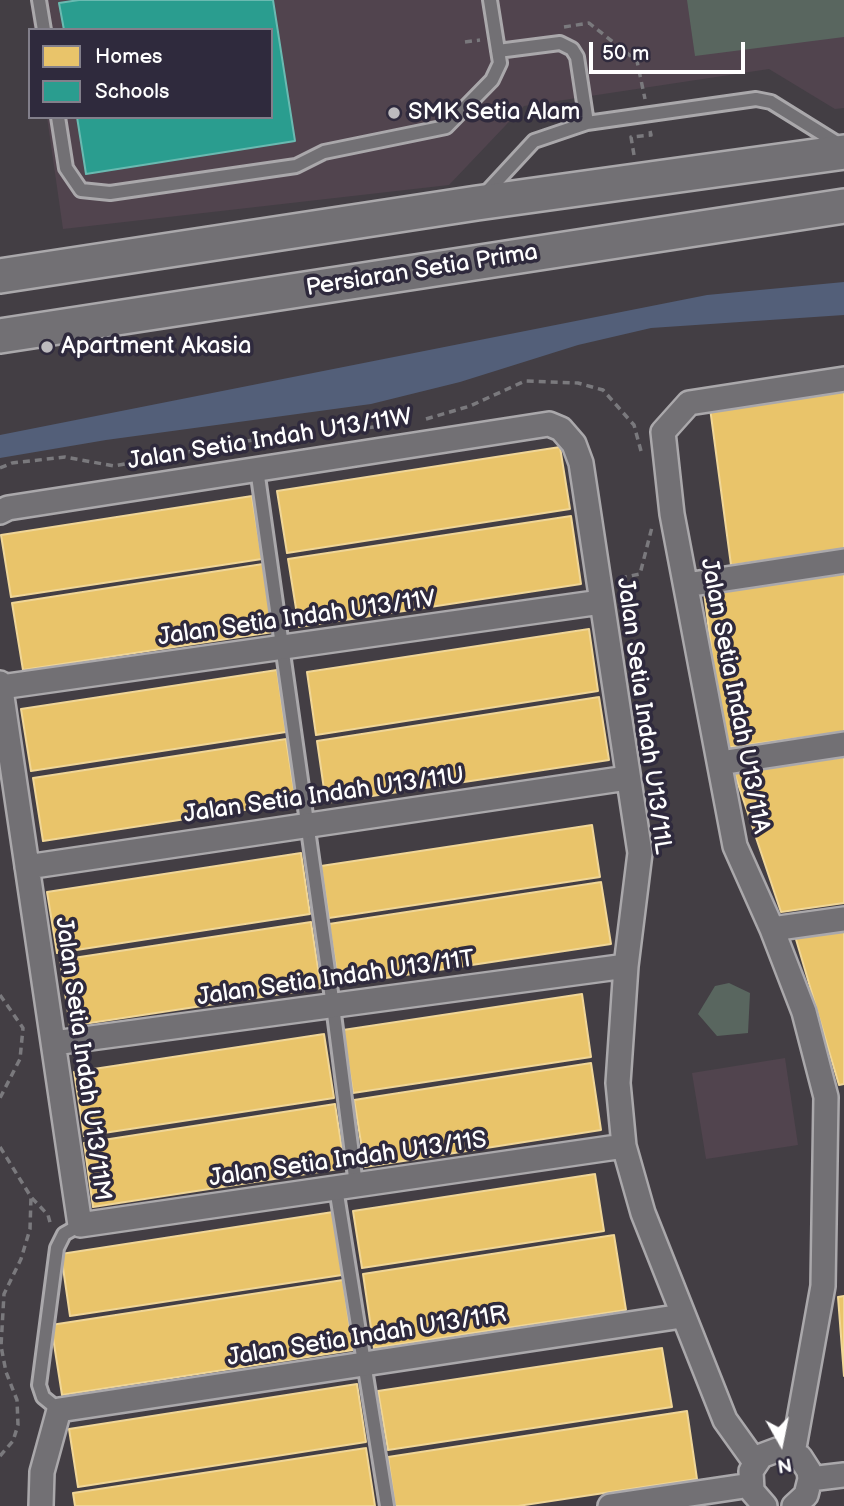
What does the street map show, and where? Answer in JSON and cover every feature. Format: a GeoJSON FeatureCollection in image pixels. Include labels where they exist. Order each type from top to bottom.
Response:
{"type":"FeatureCollection","features":[{"type":"Feature","properties":{"kind":"street"},"geometry":{"type":"LineString","coordinates":[[0,276],[844,150]]}},
{"type":"Feature","properties":{"kind":"street","name":"Persiaran Setia Prima"},"geometry":{"type":"LineString","coordinates":[[0,336],[844,206]]}},
{"type":"Feature","properties":{"kind":"street","name":"Jalan Setia Indah U13/11A"},"geometry":{"type":"LineString","coordinates":[[793,1453],[834,1285],[835,1096],[772,929],[735,846],[672,514],[663,432],[689,403],[844,379]]}},
{"type":"Feature","properties":{"kind":"street","name":"Jalan Setia Indah U13/11W"},"geometry":{"type":"LineString","coordinates":[[0,512],[8,508],[257,468],[549,424]]}},
{"type":"Feature","properties":{"kind":"street","name":"Jalan Setia Indah U13/11L"},"geometry":{"type":"LineString","coordinates":[[549,424],[561,429],[574,444],[581,463],[640,853],[626,966],[618,1083],[624,1146],[643,1213],[724,1420],[755,1462]]}},
{"type":"Feature","properties":{"kind":"street"},"geometry":{"type":"LineString","coordinates":[[686,584],[844,561]]}},
{"type":"Feature","properties":{"kind":"street","name":"Jalan Setia Indah U13/11V"},"geometry":{"type":"LineString","coordinates":[[0,685],[601,602]]}},
{"type":"Feature","properties":{"kind":"street","name":"Jalan Setia Indah U13/11M"},"geometry":{"type":"LineString","coordinates":[[0,685],[80,1225]]}},
{"type":"Feature","properties":{"kind":"street"},"geometry":{"type":"LineString","coordinates":[[720,764],[844,744]]}},
{"type":"Feature","properties":{"kind":"street","name":"Jalan Setia Indah U13/11U"},"geometry":{"type":"LineString","coordinates":[[27,867],[627,778]]}},
{"type":"Feature","properties":{"kind":"street"},"geometry":{"type":"LineString","coordinates":[[772,929],[844,919]]}},
{"type":"Feature","properties":{"kind":"street","name":"Jalan Setia Indah U13/11T"},"geometry":{"type":"LineString","coordinates":[[54,1043],[626,966]]}},
{"type":"Feature","properties":{"kind":"street","name":"Jalan Setia Indah U13/11S"},"geometry":{"type":"LineString","coordinates":[[80,1225],[624,1146]]}},
{"type":"Feature","properties":{"kind":"street","name":"Jalan Setia Indah U13/11R"},"geometry":{"type":"LineString","coordinates":[[59,1410],[682,1316]]}},
{"type":"Feature","properties":{"kind":"street"},"geometry":{"type":"LineString","coordinates":[[41,1506],[42,1472],[59,1410]]}},
{"type":"Feature","properties":{"kind":"street"},"geometry":{"type":"LineString","coordinates":[[765,1506],[755,1497],[751,1485],[751,1471],[755,1462],[768,1452],[785,1450],[793,1453],[805,1464],[810,1479],[806,1495],[799,1504]]}},
{"type":"Feature","properties":{"kind":"street"},"geometry":{"type":"LineString","coordinates":[[810,1479],[844,1475]]}},
{"type":"Feature","properties":{"kind":"street"},"geometry":{"type":"LineString","coordinates":[[610,1506],[698,1500],[751,1485]]}},
{"type":"Feature","properties":{"kind":"lane"},"geometry":{"type":"LineString","coordinates":[[39,0],[44,28]]}},
{"type":"Feature","properties":{"kind":"lane"},"geometry":{"type":"LineString","coordinates":[[58,119],[66,168],[81,190],[110,193],[296,166],[324,152],[446,127],[492,80],[500,64],[490,0]]}},
{"type":"Feature","properties":{"kind":"lane"},"geometry":{"type":"LineString","coordinates":[[498,51],[560,43],[572,49],[578,57],[587,123]]}},
{"type":"Feature","properties":{"kind":"lane"},"geometry":{"type":"LineString","coordinates":[[477,203],[534,141],[587,123],[756,99],[771,102],[844,150]]}},
{"type":"Feature","properties":{"kind":"lane"},"geometry":{"type":"LineString","coordinates":[[257,468],[280,647],[333,1006],[346,1187],[366,1363],[387,1506]]}},
{"type":"Feature","properties":{"kind":"lane","name":"Jalan Setia Indah U13/11M"},"geometry":{"type":"LineString","coordinates":[[59,1410],[43,1397],[39,1385],[57,1248],[64,1234],[80,1225]]}},
{"type":"Feature","properties":{"kind":"path"},"geometry":{"type":"LineString","coordinates":[[424,420],[470,406],[525,381],[557,381],[603,390],[634,425]]}},
{"type":"Feature","properties":{"kind":"path"},"geometry":{"type":"LineString","coordinates":[[0,468],[12,463],[65,457],[114,466],[264,438],[387,426]]}},
{"type":"Feature","properties":{"kind":"path"},"geometry":{"type":"LineString","coordinates":[[640,574],[653,523]]}},
{"type":"Feature","properties":{"kind":"path"},"geometry":{"type":"LineString","coordinates":[[0,995],[23,1028],[20,1059],[0,1098]]}},
{"type":"Feature","properties":{"kind":"path"},"geometry":{"type":"LineString","coordinates":[[0,1147],[31,1197],[48,1215]]}},
{"type":"Feature","properties":{"kind":"path"},"geometry":{"type":"LineString","coordinates":[[0,1455],[13,1441],[18,1425],[17,1399],[6,1371],[1,1346],[4,1294],[21,1259],[30,1229],[31,1197]]}},
{"type":"Feature","properties":{"kind":"shaded area","name":"SMK Setia Alam"},"geometry":{"type":"Polygon","coordinates":[[[30,0],[844,0],[844,108],[835,109],[769,69],[524,106],[449,185],[63,229],[47,119],[273,119],[273,28],[34,28],[30,0]]]}},
{"type":"Feature","properties":{"kind":"shaded area"},"geometry":{"type":"Polygon","coordinates":[[[687,0],[844,0],[844,37],[695,56],[687,0]]]}},
{"type":"Feature","properties":{"kind":"shaded area"},"geometry":{"type":"Polygon","coordinates":[[[729,983],[750,993],[748,1033],[717,1036],[698,1014],[715,986],[729,983]]]}},
{"type":"Feature","properties":{"kind":"shaded area"},"geometry":{"type":"Polygon","coordinates":[[[785,1058],[798,1145],[706,1159],[692,1073],[785,1058]]]}},
{"type":"Feature","properties":{"kind":"water"},"geometry":{"type":"Polygon","coordinates":[[[844,282],[844,315],[651,328],[578,345],[460,382],[371,404],[106,440],[0,458],[0,435],[707,295],[844,282]]]}},
{"type":"Feature","properties":{"kind":"building: Homes"},"geometry":{"type":"Polygon","coordinates":[[[844,388],[844,550],[731,565],[710,408],[844,388]]]}},
{"type":"Feature","properties":{"kind":"building: Homes"},"geometry":{"type":"Polygon","coordinates":[[[560,447],[570,509],[287,553],[277,491],[560,447]]]}},
{"type":"Feature","properties":{"kind":"building: Homes"},"geometry":{"type":"Polygon","coordinates":[[[252,496],[262,559],[11,597],[1,535],[252,496]]]}},
{"type":"Feature","properties":{"kind":"building: Homes"},"geometry":{"type":"Polygon","coordinates":[[[571,516],[581,584],[299,627],[288,559],[571,516]]]}},
{"type":"Feature","properties":{"kind":"building: Homes"},"geometry":{"type":"Polygon","coordinates":[[[263,564],[273,632],[23,670],[12,603],[263,564]]]}},
{"type":"Feature","properties":{"kind":"building: Homes"},"geometry":{"type":"Polygon","coordinates":[[[844,572],[844,732],[724,748],[704,592],[844,572]]]}},
{"type":"Feature","properties":{"kind":"building: Homes"},"geometry":{"type":"Polygon","coordinates":[[[589,629],[598,691],[316,735],[307,672],[589,629]]]}},
{"type":"Feature","properties":{"kind":"building: Homes"},"geometry":{"type":"Polygon","coordinates":[[[277,670],[286,732],[31,771],[21,709],[277,670]]]}},
{"type":"Feature","properties":{"kind":"building: Homes"},"geometry":{"type":"Polygon","coordinates":[[[599,697],[609,760],[326,803],[317,741],[599,697]]]}},
{"type":"Feature","properties":{"kind":"building: Homes"},"geometry":{"type":"Polygon","coordinates":[[[286,739],[296,802],[43,841],[33,778],[286,739]]]}},
{"type":"Feature","properties":{"kind":"building: Homes"},"geometry":{"type":"Polygon","coordinates":[[[844,757],[844,903],[781,912],[734,772],[844,757]]]}},
{"type":"Feature","properties":{"kind":"building: Homes"},"geometry":{"type":"Polygon","coordinates":[[[592,825],[600,877],[329,918],[321,866],[592,825]]]}},
{"type":"Feature","properties":{"kind":"building: Homes"},"geometry":{"type":"Polygon","coordinates":[[[301,853],[310,914],[57,953],[47,892],[301,853]]]}},
{"type":"Feature","properties":{"kind":"building: Homes"},"geometry":{"type":"Polygon","coordinates":[[[601,882],[611,944],[339,985],[329,924],[601,882]]]}},
{"type":"Feature","properties":{"kind":"building: Homes"},"geometry":{"type":"Polygon","coordinates":[[[311,922],[321,988],[70,1026],[60,960],[311,922]]]}},
{"type":"Feature","properties":{"kind":"building: Homes"},"geometry":{"type":"Polygon","coordinates":[[[844,929],[844,1084],[839,1085],[795,936],[844,929]]]}},
{"type":"Feature","properties":{"kind":"building: Homes"},"geometry":{"type":"Polygon","coordinates":[[[582,994],[591,1057],[353,1093],[343,1030],[582,994]]]}},
{"type":"Feature","properties":{"kind":"building: Homes"},"geometry":{"type":"Polygon","coordinates":[[[324,1034],[334,1098],[84,1136],[74,1072],[324,1034]]]}},
{"type":"Feature","properties":{"kind":"building: Homes"},"geometry":{"type":"Polygon","coordinates":[[[591,1063],[601,1130],[365,1167],[354,1100],[591,1063]]]}},
{"type":"Feature","properties":{"kind":"building: Homes"},"geometry":{"type":"Polygon","coordinates":[[[335,1104],[345,1168],[93,1207],[84,1143],[335,1104]]]}},
{"type":"Feature","properties":{"kind":"building: Homes"},"geometry":{"type":"Polygon","coordinates":[[[595,1174],[604,1231],[362,1268],[353,1211],[595,1174]]]}},
{"type":"Feature","properties":{"kind":"building: Homes"},"geometry":{"type":"Polygon","coordinates":[[[333,1212],[342,1275],[70,1316],[61,1254],[333,1212]]]}},
{"type":"Feature","properties":{"kind":"building: Homes"},"geometry":{"type":"Polygon","coordinates":[[[614,1235],[626,1310],[374,1348],[363,1274],[614,1235]]]}},
{"type":"Feature","properties":{"kind":"building: Homes"},"geometry":{"type":"Polygon","coordinates":[[[343,1280],[353,1350],[62,1395],[51,1325],[343,1280]]]}},
{"type":"Feature","properties":{"kind":"building: Homes"},"geometry":{"type":"Polygon","coordinates":[[[844,1296],[844,1376],[838,1297],[844,1296]]]}},
{"type":"Feature","properties":{"kind":"building: Homes"},"geometry":{"type":"Polygon","coordinates":[[[662,1348],[672,1407],[388,1450],[378,1391],[662,1348]]]}},
{"type":"Feature","properties":{"kind":"building: Homes"},"geometry":{"type":"Polygon","coordinates":[[[357,1384],[366,1442],[78,1487],[69,1429],[357,1384]]]}},
{"type":"Feature","properties":{"kind":"building: Homes"},"geometry":{"type":"Polygon","coordinates":[[[687,1411],[697,1479],[518,1506],[395,1506],[388,1457],[687,1411]]]}},
{"type":"Feature","properties":{"kind":"building: Homes"},"geometry":{"type":"Polygon","coordinates":[[[366,1448],[375,1506],[75,1506],[73,1493],[366,1448]]]}},
{"type":"Feature","properties":{"kind":"building: Schools"},"geometry":{"type":"Polygon","coordinates":[[[79,0],[273,0],[295,141],[86,174],[77,119],[273,119],[273,28],[64,28],[59,3],[79,0]]]}},
{"type":"Feature","properties":{"kind":"place","name":"SMK Setia Alam"},"geometry":{"type":"Point","coordinates":[394,113]}},
{"type":"Feature","properties":{"kind":"place","name":"Apartment Akasia"},"geometry":{"type":"Point","coordinates":[47,347]}}]}
